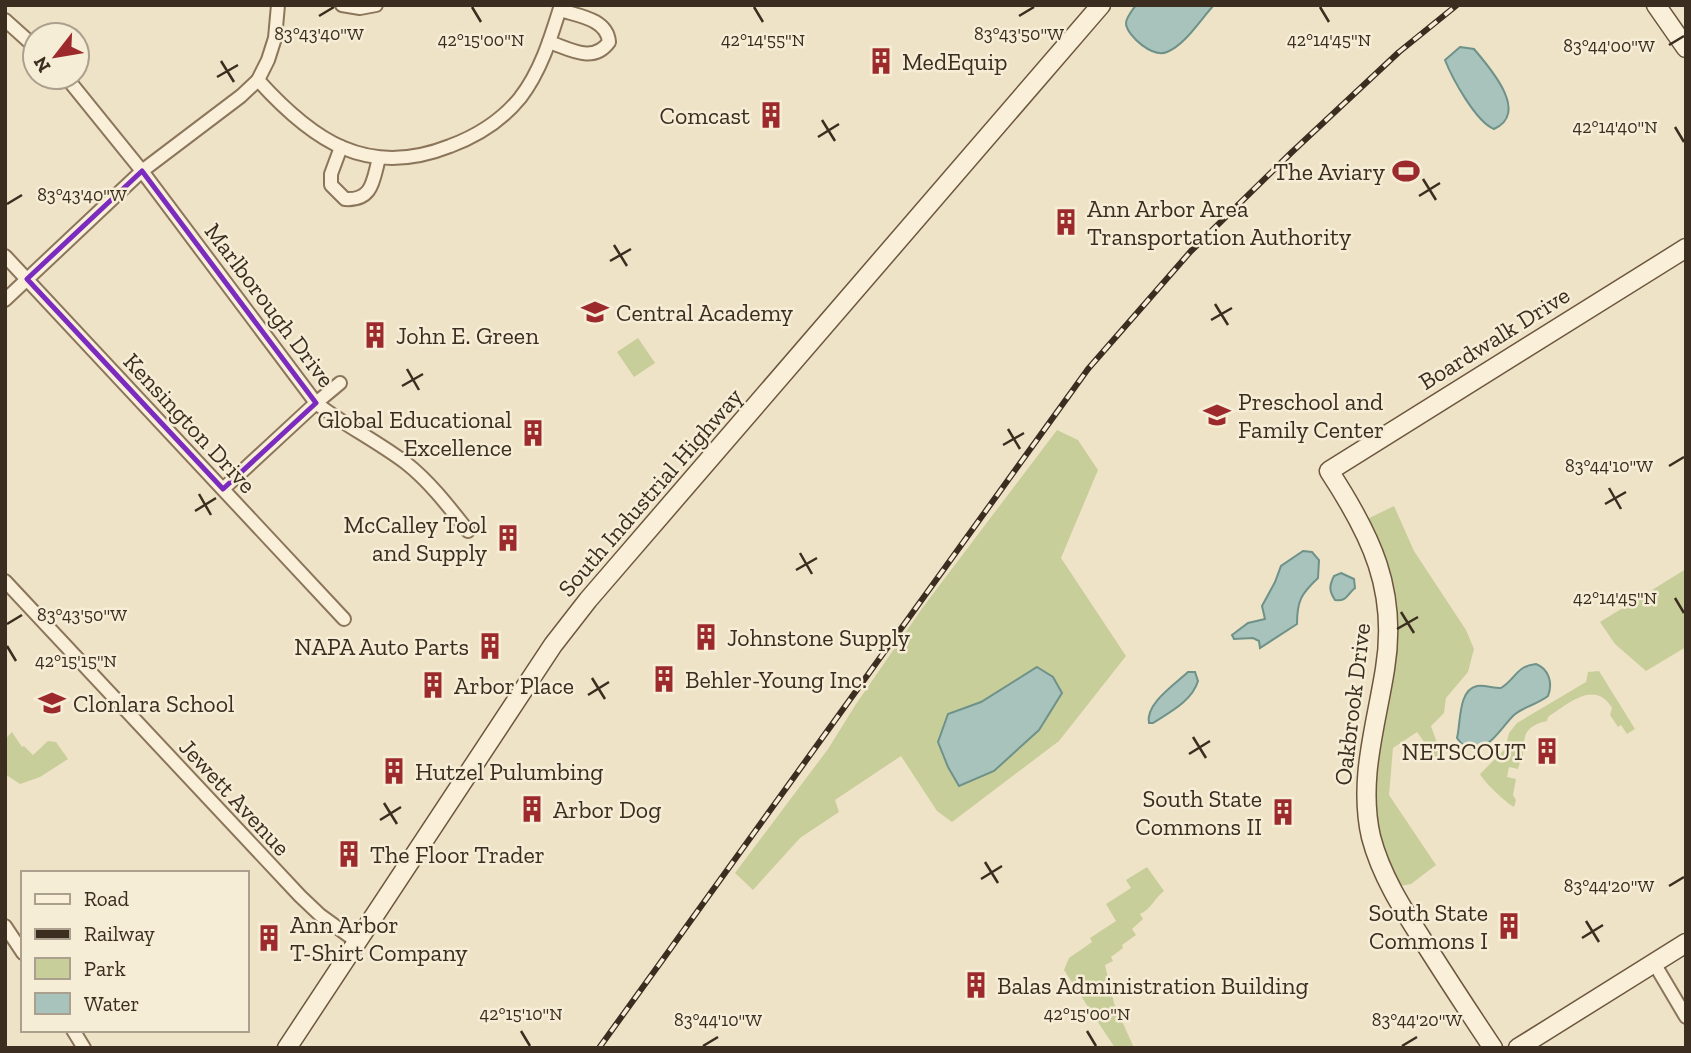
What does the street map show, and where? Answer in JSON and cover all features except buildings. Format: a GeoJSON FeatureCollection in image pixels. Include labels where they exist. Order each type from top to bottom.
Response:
{"type":"FeatureCollection","features":[{"type":"Feature","properties":{"kind":"street"},"geometry":{"type":"LineString","coordinates":[[5,300],[142,171],[258,80],[275,38],[278,5]]}},
{"type":"Feature","properties":{"kind":"street"},"geometry":{"type":"LineString","coordinates":[[342,5],[360,8],[376,5]]}},
{"type":"Feature","properties":{"kind":"street","name":"South Industrial Highway"},"geometry":{"type":"LineString","coordinates":[[287,1048],[553,645],[588,600],[1101,5]]}},
{"type":"Feature","properties":{"kind":"street"},"geometry":{"type":"LineString","coordinates":[[1656,5],[1686,48]]}},
{"type":"Feature","properties":{"kind":"street"},"geometry":{"type":"LineString","coordinates":[[258,80],[289,115],[313,133],[360,154],[379,158],[407,157],[437,152],[469,139],[496,121],[521,96],[537,69],[560,8],[604,26],[609,42],[604,50],[596,54],[549,43]]}},
{"type":"Feature","properties":{"kind":"street"},"geometry":{"type":"LineString","coordinates":[[5,20],[21,34]]}},
{"type":"Feature","properties":{"kind":"street","name":"Marlborough Drive"},"geometry":{"type":"LineString","coordinates":[[77,91],[142,171],[316,403],[407,464],[440,496],[468,531]]}},
{"type":"Feature","properties":{"kind":"street"},"geometry":{"type":"LineString","coordinates":[[341,147],[331,174],[331,185],[345,199],[356,200],[371,189],[379,158]]}},
{"type":"Feature","properties":{"kind":"street","name":"Boardwalk Drive"},"geometry":{"type":"LineString","coordinates":[[1329,471],[1686,248]]}},
{"type":"Feature","properties":{"kind":"street","name":"Kensington Drive"},"geometry":{"type":"LineString","coordinates":[[5,256],[344,619]]}},
{"type":"Feature","properties":{"kind":"street"},"geometry":{"type":"LineString","coordinates":[[223,489],[340,383]]}},
{"type":"Feature","properties":{"kind":"street","name":"Oakbrook Drive"},"geometry":{"type":"LineString","coordinates":[[1329,471],[1368,536],[1380,569],[1387,607],[1389,637],[1367,765],[1366,799],[1371,837],[1383,873],[1397,901],[1493,1048]]}},
{"type":"Feature","properties":{"kind":"street","name":"Jewett Avenue"},"geometry":{"type":"LineString","coordinates":[[5,581],[300,896],[320,915],[356,941]]}},
{"type":"Feature","properties":{"kind":"street"},"geometry":{"type":"LineString","coordinates":[[5,926],[21,950]]}},
{"type":"Feature","properties":{"kind":"street"},"geometry":{"type":"LineString","coordinates":[[1518,1048],[1686,943]]}},
{"type":"Feature","properties":{"kind":"street"},"geometry":{"type":"LineString","coordinates":[[1654,963],[1686,1017]]}},
{"type":"Feature","properties":{"kind":"street"},"geometry":{"type":"LineString","coordinates":[[74,1032],[84,1048]]}},
{"type":"Feature","properties":{"kind":"highlighted area"},"geometry":{"type":"Polygon","coordinates":[[[142,171],[316,403],[223,489],[27,279],[142,171]]]}},
{"type":"Feature","properties":{"kind":"green space"},"geometry":{"type":"Polygon","coordinates":[[[638,338],[655,363],[634,377],[617,352],[638,338]]]}},
{"type":"Feature","properties":{"kind":"green space"},"geometry":{"type":"Polygon","coordinates":[[[1057,430],[1078,440],[1098,470],[1061,558],[1126,656],[1059,741],[952,822],[937,811],[901,756],[835,800],[839,812],[800,838],[753,890],[735,873],[828,749],[923,607],[1057,430]]]}},
{"type":"Feature","properties":{"kind":"green space"},"geometry":{"type":"Polygon","coordinates":[[[1394,506],[1414,551],[1466,630],[1474,649],[1468,672],[1446,698],[1444,713],[1431,726],[1442,757],[1436,759],[1417,732],[1393,748],[1389,795],[1436,865],[1411,884],[1400,886],[1384,849],[1375,811],[1374,793],[1377,757],[1394,668],[1397,630],[1388,572],[1367,519],[1394,506]]]}},
{"type":"Feature","properties":{"kind":"green space"},"geometry":{"type":"Polygon","coordinates":[[[1686,569],[1686,647],[1646,671],[1615,644],[1600,622],[1686,569]]]}},
{"type":"Feature","properties":{"kind":"green space"},"geometry":{"type":"Polygon","coordinates":[[[1599,671],[1635,729],[1627,734],[1621,725],[1618,727],[1610,715],[1612,708],[1598,695],[1573,701],[1548,717],[1547,721],[1528,731],[1518,769],[1509,767],[1507,777],[1516,779],[1513,795],[1516,800],[1514,807],[1510,805],[1480,774],[1505,749],[1509,733],[1517,723],[1586,682],[1588,672],[1599,671]]]}},
{"type":"Feature","properties":{"kind":"green space"},"geometry":{"type":"Polygon","coordinates":[[[12,732],[22,747],[33,755],[48,741],[56,742],[68,759],[40,777],[20,784],[5,774],[5,739],[12,732]]]}},
{"type":"Feature","properties":{"kind":"green space"},"geometry":{"type":"Polygon","coordinates":[[[1147,867],[1164,891],[1140,914],[1143,919],[1132,929],[1136,935],[1111,957],[1113,961],[1105,965],[1114,1003],[1134,1048],[1115,1048],[1064,970],[1069,958],[1092,942],[1090,938],[1116,921],[1106,904],[1131,888],[1126,880],[1147,867]]]}},
{"type":"Feature","properties":{"kind":"water"},"geometry":{"type":"Polygon","coordinates":[[[1136,5],[1214,5],[1180,43],[1161,53],[1148,49],[1131,35],[1126,24],[1136,5]]]}},
{"type":"Feature","properties":{"kind":"water"},"geometry":{"type":"Polygon","coordinates":[[[1460,47],[1474,49],[1504,90],[1508,112],[1504,122],[1494,129],[1472,109],[1445,60],[1460,47]]]}},
{"type":"Feature","properties":{"kind":"water"},"geometry":{"type":"Polygon","coordinates":[[[1303,551],[1312,552],[1319,560],[1318,578],[1301,598],[1297,624],[1260,648],[1259,641],[1253,638],[1234,639],[1232,635],[1248,623],[1265,619],[1262,606],[1281,566],[1303,551]]]}},
{"type":"Feature","properties":{"kind":"water"},"geometry":{"type":"Polygon","coordinates":[[[1341,573],[1354,579],[1355,588],[1344,599],[1335,600],[1331,586],[1334,576],[1341,573]]]}},
{"type":"Feature","properties":{"kind":"water"},"geometry":{"type":"Polygon","coordinates":[[[1536,664],[1544,669],[1549,677],[1548,696],[1514,715],[1485,745],[1478,748],[1461,743],[1457,738],[1466,694],[1477,686],[1501,688],[1524,667],[1536,664]]]}},
{"type":"Feature","properties":{"kind":"water"},"geometry":{"type":"Polygon","coordinates":[[[1037,667],[1053,677],[1062,693],[1039,730],[994,771],[959,786],[938,742],[948,714],[981,702],[1037,667]]]}},
{"type":"Feature","properties":{"kind":"water"},"geometry":{"type":"Polygon","coordinates":[[[1188,672],[1195,672],[1198,681],[1191,694],[1173,710],[1149,723],[1149,716],[1156,702],[1188,672]]]}},
{"type":"Feature","properties":{"kind":"railway"},"geometry":{"type":"LineString","coordinates":[[599,1048],[1088,369],[1191,251],[1399,52],[1457,5]]}},
{"type":"Feature","properties":{"kind":"place","name":"MedEquip"},"geometry":{"type":"Point","coordinates":[881,61]}},
{"type":"Feature","properties":{"kind":"place","name":"Comcast"},"geometry":{"type":"Point","coordinates":[771,115]}},
{"type":"Feature","properties":{"kind":"place","name":"The Aviary"},"geometry":{"type":"Point","coordinates":[1406,171]}},
{"type":"Feature","properties":{"kind":"place","name":"Ann Arbor Area Transportation Authority"},"geometry":{"type":"Point","coordinates":[1066,222]}},
{"type":"Feature","properties":{"kind":"place","name":"Central Academy"},"geometry":{"type":"Point","coordinates":[595,312]}},
{"type":"Feature","properties":{"kind":"place","name":"John E. Green"},"geometry":{"type":"Point","coordinates":[375,335]}},
{"type":"Feature","properties":{"kind":"place","name":"Preschool and Family Center"},"geometry":{"type":"Point","coordinates":[1217,415]}},
{"type":"Feature","properties":{"kind":"place","name":"Global Educational Excellence"},"geometry":{"type":"Point","coordinates":[533,433]}},
{"type":"Feature","properties":{"kind":"place","name":"McCalley Tool and Supply"},"geometry":{"type":"Point","coordinates":[508,538]}},
{"type":"Feature","properties":{"kind":"place","name":"Johnstone Supply"},"geometry":{"type":"Point","coordinates":[706,637]}},
{"type":"Feature","properties":{"kind":"place","name":"NAPA Auto Parts"},"geometry":{"type":"Point","coordinates":[490,646]}},
{"type":"Feature","properties":{"kind":"place","name":"Behler-Young Inc."},"geometry":{"type":"Point","coordinates":[664,679]}},
{"type":"Feature","properties":{"kind":"place","name":"Arbor Place"},"geometry":{"type":"Point","coordinates":[433,685]}},
{"type":"Feature","properties":{"kind":"place","name":"Clonlara School"},"geometry":{"type":"Point","coordinates":[52,703]}},
{"type":"Feature","properties":{"kind":"place","name":"NETSCOUT"},"geometry":{"type":"Point","coordinates":[1547,751]}},
{"type":"Feature","properties":{"kind":"place","name":"Hutzel Pulumbing"},"geometry":{"type":"Point","coordinates":[394,771]}},
{"type":"Feature","properties":{"kind":"place","name":"Arbor Dog"},"geometry":{"type":"Point","coordinates":[532,809]}},
{"type":"Feature","properties":{"kind":"place","name":"South State Commons II"},"geometry":{"type":"Point","coordinates":[1283,812]}},
{"type":"Feature","properties":{"kind":"place","name":"The Floor Trader"},"geometry":{"type":"Point","coordinates":[349,854]}},
{"type":"Feature","properties":{"kind":"place","name":"South State Commons I"},"geometry":{"type":"Point","coordinates":[1509,926]}},
{"type":"Feature","properties":{"kind":"place","name":"Ann Arbor T-Shirt Company"},"geometry":{"type":"Point","coordinates":[269,938]}},
{"type":"Feature","properties":{"kind":"place","name":"Balas Administration Building"},"geometry":{"type":"Point","coordinates":[976,985]}}]}
